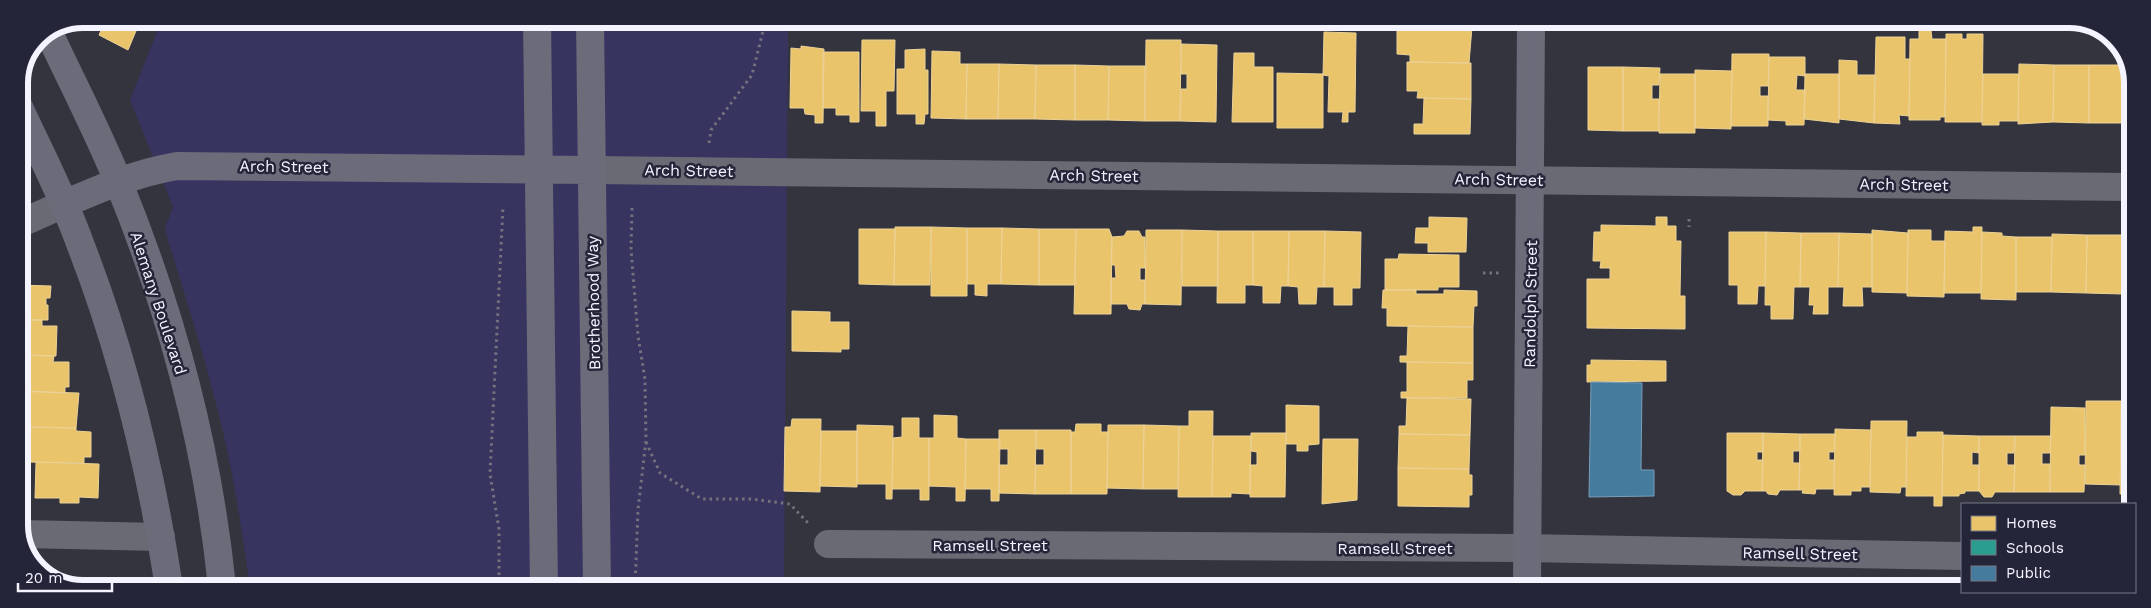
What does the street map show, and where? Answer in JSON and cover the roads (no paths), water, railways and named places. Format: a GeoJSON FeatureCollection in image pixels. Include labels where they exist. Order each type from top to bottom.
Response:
{"type":"FeatureCollection","features":[{"type":"Feature","properties":{"kind":"main road"},"geometry":{"type":"LineString","coordinates":[[537,28],[544,580]]}},
{"type":"Feature","properties":{"kind":"main road","name":"Brotherhood Way"},"geometry":{"type":"LineString","coordinates":[[590,28],[597,580]]}},
{"type":"Feature","properties":{"kind":"main road","name":"Randolph Street"},"geometry":{"type":"LineString","coordinates":[[1527,580],[1531,28]]}},
{"type":"Feature","properties":{"kind":"main road","name":"Alemany Boulevard"},"geometry":{"type":"LineString","coordinates":[[51,38],[118,180],[161,302],[199,436],[209,486],[221,580]]}},
{"type":"Feature","properties":{"kind":"main road"},"geometry":{"type":"LineString","coordinates":[[28,126],[64,204],[104,308],[128,384],[144,448],[168,580]]}},
{"type":"Feature","properties":{"kind":"main road","name":"Arch Street"},"geometry":{"type":"LineString","coordinates":[[64,204],[118,180],[152,170],[202,165],[592,170]]}},
{"type":"Feature","properties":{"kind":"street","name":"Arch Street"},"geometry":{"type":"LineString","coordinates":[[592,170],[2123,187]]}},
{"type":"Feature","properties":{"kind":"street"},"geometry":{"type":"LineString","coordinates":[[28,220],[64,204]]}},
{"type":"Feature","properties":{"kind":"street"},"geometry":{"type":"LineString","coordinates":[[29,534],[161,537]]}},
{"type":"Feature","properties":{"kind":"street","name":"Ramsell Street"},"geometry":{"type":"LineString","coordinates":[[828,544],[1527,549],[1961,556]]}},
{"type":"Feature","properties":{"kind":"tram line"},"geometry":{"type":"LineString","coordinates":[[1518,580],[1523,28]]}},
{"type":"Feature","properties":{"kind":"tram line"},"geometry":{"type":"LineString","coordinates":[[1537,580],[1542,28]]}}]}
